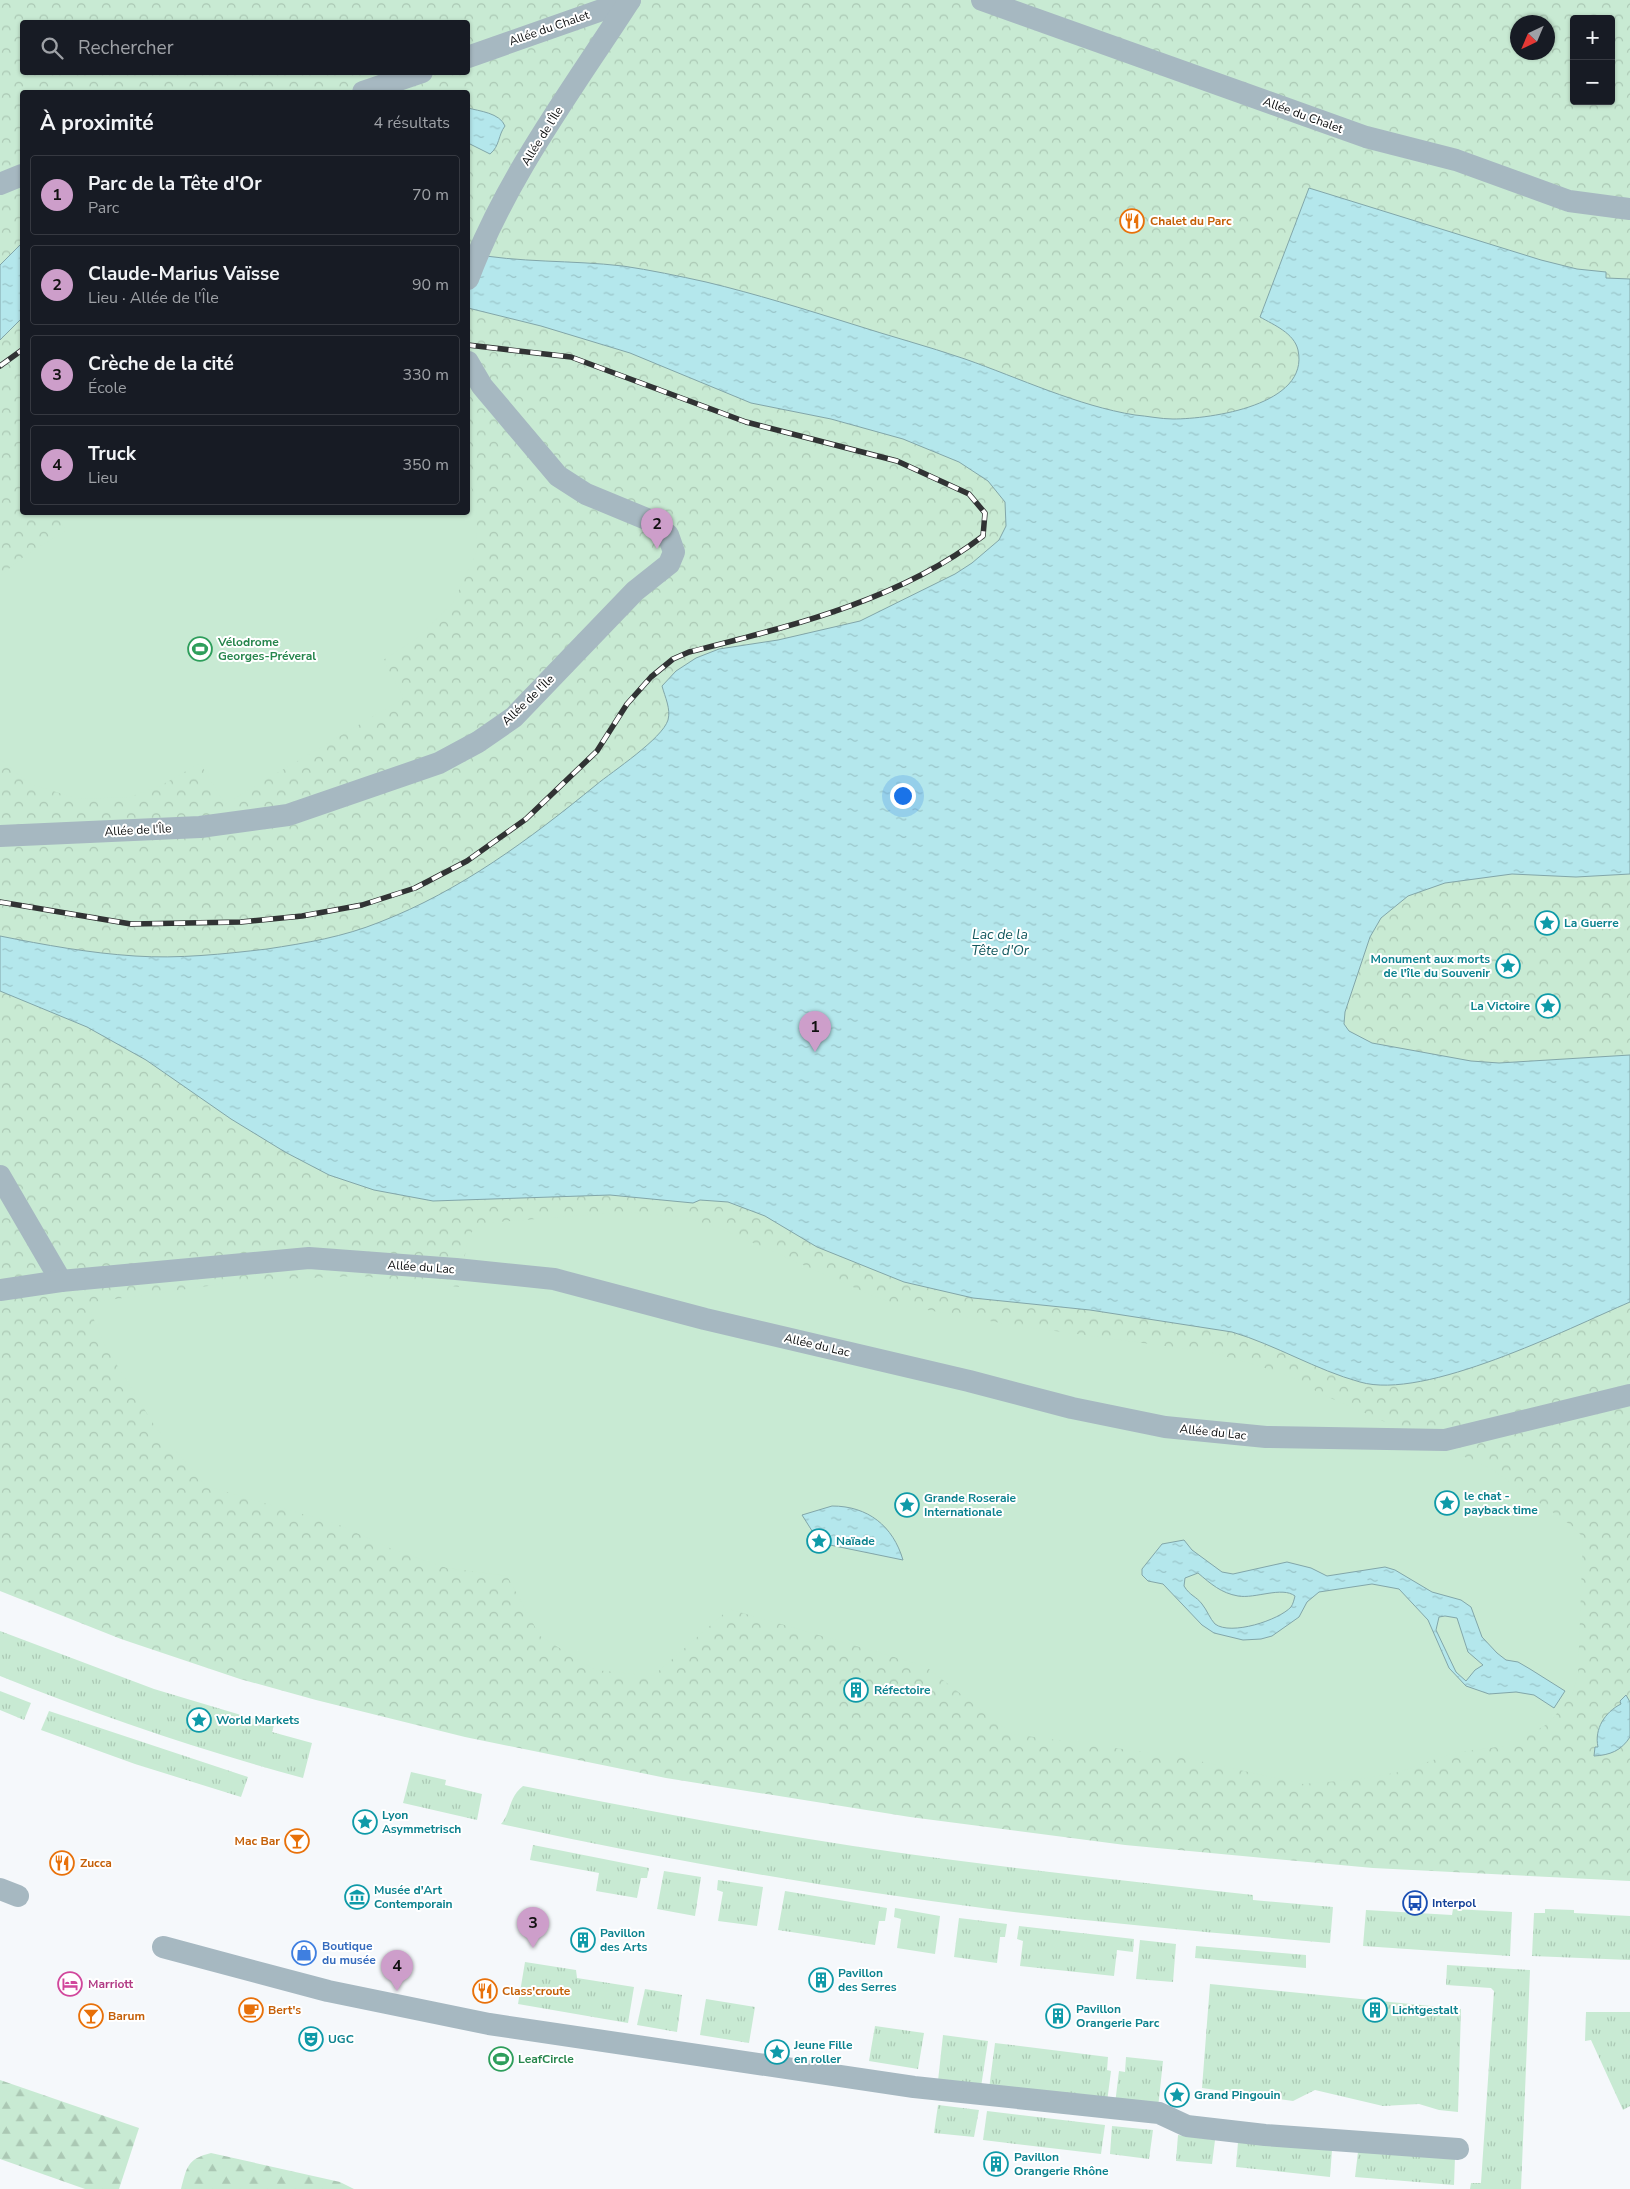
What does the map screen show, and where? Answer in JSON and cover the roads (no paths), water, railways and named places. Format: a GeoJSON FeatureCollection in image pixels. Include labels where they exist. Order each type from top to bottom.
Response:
{"type":"FeatureCollection","features":[{"type":"Feature","properties":{"kind":"street","name":"Allée du Chalet"},"geometry":{"type":"LineString","coordinates":[[470,56],[630,0]]}},
{"type":"Feature","properties":{"kind":"street","name":"Allée de l'Île"},"geometry":{"type":"LineString","coordinates":[[470,273],[481,242],[534,147],[630,0]]}},
{"type":"Feature","properties":{"kind":"street","name":"Allée du Chalet"},"geometry":{"type":"LineString","coordinates":[[982,0],[1366,138],[1456,160],[1569,201],[1630,209]]}},
{"type":"Feature","properties":{"kind":"street"},"geometry":{"type":"LineString","coordinates":[[369,90],[413,75]]}},
{"type":"Feature","properties":{"kind":"street"},"geometry":{"type":"LineString","coordinates":[[0,184],[20,175]]}},
{"type":"Feature","properties":{"kind":"street","name":"Allée de l'Île"},"geometry":{"type":"LineString","coordinates":[[0,836],[200,827],[288,815],[439,763],[478,742],[514,717],[635,591],[669,564],[674,552],[668,535],[649,520],[586,494],[558,476],[482,386],[470,365]]}},
{"type":"Feature","properties":{"kind":"street"},"geometry":{"type":"LineString","coordinates":[[0,1176],[61,1281]]}},
{"type":"Feature","properties":{"kind":"street","name":"Allée du Lac"},"geometry":{"type":"LineString","coordinates":[[0,1290],[61,1281],[308,1258],[456,1269],[554,1279],[705,1319],[969,1381],[1072,1408],[1165,1427],[1266,1437],[1445,1440],[1630,1395]]}},
{"type":"Feature","properties":{"kind":"street"},"geometry":{"type":"LineString","coordinates":[[164,1947],[328,1991],[489,2024],[914,2087],[1159,2113],[1187,2126],[1458,2149]]}},
{"type":"Feature","properties":{"kind":"water"},"geometry":{"type":"Polygon","coordinates":[[[470,109],[494,115],[505,126],[496,148],[490,154],[470,144],[470,109]]]}},
{"type":"Feature","properties":{"kind":"water","name":"Lac de la Tête d'Or"},"geometry":{"type":"Polygon","coordinates":[[[1309,188],[1541,260],[1577,269],[1606,272],[1606,278],[1630,279],[1630,874],[1576,877],[1512,874],[1445,883],[1408,896],[1381,918],[1370,937],[1345,1012],[1344,1024],[1349,1031],[1372,1043],[1471,1061],[1499,1063],[1630,1055],[1630,1302],[1534,1344],[1457,1372],[1421,1381],[1388,1385],[1360,1382],[1232,1332],[1090,1310],[973,1298],[904,1282],[817,1247],[765,1216],[728,1202],[700,1200],[693,1203],[610,1195],[433,1201],[374,1190],[329,1175],[285,1152],[231,1119],[146,1060],[87,1027],[0,991],[0,936],[118,955],[151,957],[201,956],[267,949],[324,939],[352,932],[410,909],[466,879],[520,844],[647,745],[664,728],[668,720],[668,707],[662,686],[676,671],[696,658],[719,649],[778,640],[860,621],[955,574],[972,563],[999,540],[1006,526],[1005,502],[988,481],[959,462],[903,439],[831,419],[751,403],[630,353],[541,326],[470,308],[470,253],[526,260],[623,266],[706,282],[780,302],[951,354],[1092,405],[1135,415],[1168,419],[1210,416],[1232,412],[1274,396],[1289,384],[1298,369],[1298,350],[1296,344],[1283,330],[1260,317],[1309,188]]]}},
{"type":"Feature","properties":{"kind":"water"},"geometry":{"type":"Polygon","coordinates":[[[20,245],[20,320],[0,340],[0,265],[20,245]]]}},
{"type":"Feature","properties":{"kind":"water"},"geometry":{"type":"Polygon","coordinates":[[[832,1506],[857,1510],[877,1520],[893,1537],[903,1560],[825,1544],[826,1537],[814,1534],[802,1515],[832,1506]]]}},
{"type":"Feature","properties":{"kind":"water"},"geometry":{"type":"Polygon","coordinates":[[[1184,1540],[1192,1550],[1222,1572],[1233,1574],[1287,1562],[1311,1568],[1327,1576],[1385,1567],[1395,1570],[1432,1592],[1461,1600],[1471,1607],[1482,1637],[1497,1653],[1506,1660],[1518,1662],[1565,1691],[1554,1708],[1534,1695],[1516,1692],[1489,1694],[1466,1686],[1449,1668],[1428,1620],[1399,1589],[1372,1584],[1319,1592],[1307,1602],[1299,1617],[1272,1636],[1243,1640],[1214,1633],[1202,1625],[1163,1584],[1148,1581],[1142,1575],[1142,1569],[1162,1544],[1184,1540]],[[1198,1573],[1185,1578],[1184,1586],[1188,1592],[1198,1599],[1215,1624],[1222,1627],[1232,1628],[1254,1625],[1276,1617],[1291,1607],[1295,1596],[1283,1592],[1252,1596],[1232,1595],[1216,1588],[1198,1573]],[[1439,1617],[1436,1630],[1456,1672],[1466,1681],[1475,1670],[1483,1665],[1468,1652],[1457,1618],[1439,1617]]]}},
{"type":"Feature","properties":{"kind":"water"},"geometry":{"type":"Polygon","coordinates":[[[1626,1695],[1630,1702],[1630,1737],[1623,1746],[1615,1751],[1605,1755],[1594,1756],[1595,1747],[1598,1747],[1597,1740],[1602,1722],[1615,1707],[1621,1704],[1620,1701],[1626,1695]]]}},
{"type":"Feature","properties":{"kind":"railway"},"geometry":{"type":"LineString","coordinates":[[0,902],[131,924],[241,922],[302,916],[362,905],[415,888],[467,861],[526,819],[597,751],[627,704],[651,677],[673,659],[689,652],[804,621],[880,594],[916,578],[950,559],[983,536],[985,513],[969,494],[897,461],[746,422],[571,357],[470,345]]}},
{"type":"Feature","properties":{"kind":"railway"},"geometry":{"type":"LineString","coordinates":[[0,366],[20,351]]}},
{"type":"Feature","properties":{"kind":"place","name":"Chalet du Parc"},"geometry":{"type":"Point","coordinates":[1132,221]}},
{"type":"Feature","properties":{"kind":"place","name":"Claude-Marius Vaïsse"},"geometry":{"type":"Point","coordinates":[657,549]}},
{"type":"Feature","properties":{"kind":"place","name":"Vélodrome Georges-Préveral"},"geometry":{"type":"Point","coordinates":[200,649]}},
{"type":"Feature","properties":{"kind":"place","name":"La Guerre"},"geometry":{"type":"Point","coordinates":[1547,923]}},
{"type":"Feature","properties":{"kind":"place","name":"Monument aux morts de l'île du Souvenir"},"geometry":{"type":"Point","coordinates":[1508,966]}},
{"type":"Feature","properties":{"kind":"place","name":"La Victoire"},"geometry":{"type":"Point","coordinates":[1548,1006]}},
{"type":"Feature","properties":{"kind":"place","name":"Parc de la Tête d'Or"},"geometry":{"type":"Point","coordinates":[815,1052]}},
{"type":"Feature","properties":{"kind":"place","name":"le chat - payback time"},"geometry":{"type":"Point","coordinates":[1447,1503]}},
{"type":"Feature","properties":{"kind":"place","name":"Grande Roseraie Internationale"},"geometry":{"type":"Point","coordinates":[907,1505]}},
{"type":"Feature","properties":{"kind":"place","name":"Naïade"},"geometry":{"type":"Point","coordinates":[819,1541]}},
{"type":"Feature","properties":{"kind":"place","name":"Réfectoire"},"geometry":{"type":"Point","coordinates":[856,1690]}},
{"type":"Feature","properties":{"kind":"place","name":"World Markets"},"geometry":{"type":"Point","coordinates":[199,1720]}},
{"type":"Feature","properties":{"kind":"place","name":"Lyon Asymmetrisch"},"geometry":{"type":"Point","coordinates":[365,1822]}},
{"type":"Feature","properties":{"kind":"place","name":"Mac Bar"},"geometry":{"type":"Point","coordinates":[297,1841]}},
{"type":"Feature","properties":{"kind":"place","name":"Zucca"},"geometry":{"type":"Point","coordinates":[62,1863]}},
{"type":"Feature","properties":{"kind":"place","name":"Musée d'Art Contemporain"},"geometry":{"type":"Point","coordinates":[357,1897]}},
{"type":"Feature","properties":{"kind":"place","name":"Interpol"},"geometry":{"type":"Point","coordinates":[1415,1903]}},
{"type":"Feature","properties":{"kind":"place","name":"Pavillon des Arts"},"geometry":{"type":"Point","coordinates":[583,1940]}},
{"type":"Feature","properties":{"kind":"place","name":"Crèche de la cité"},"geometry":{"type":"Point","coordinates":[533,1948]}},
{"type":"Feature","properties":{"kind":"place","name":"Boutique du musée"},"geometry":{"type":"Point","coordinates":[304,1953]}},
{"type":"Feature","properties":{"kind":"place","name":"Pavillon des Serres"},"geometry":{"type":"Point","coordinates":[821,1980]}},
{"type":"Feature","properties":{"kind":"place","name":"Marriott"},"geometry":{"type":"Point","coordinates":[70,1984]}},
{"type":"Feature","properties":{"kind":"place","name":"Truck"},"geometry":{"type":"Point","coordinates":[397,1991]}},
{"type":"Feature","properties":{"kind":"place","name":"Class'croute"},"geometry":{"type":"Point","coordinates":[485,1991]}},
{"type":"Feature","properties":{"kind":"place","name":"Bert's"},"geometry":{"type":"Point","coordinates":[251,2010]}},
{"type":"Feature","properties":{"kind":"place","name":"Lichtgestalt"},"geometry":{"type":"Point","coordinates":[1375,2010]}},
{"type":"Feature","properties":{"kind":"place","name":"Barum"},"geometry":{"type":"Point","coordinates":[91,2016]}},
{"type":"Feature","properties":{"kind":"place","name":"Pavillon Orangerie Parc"},"geometry":{"type":"Point","coordinates":[1058,2016]}},
{"type":"Feature","properties":{"kind":"place","name":"UGC"},"geometry":{"type":"Point","coordinates":[311,2039]}},
{"type":"Feature","properties":{"kind":"place","name":"Jeune Fille en roller"},"geometry":{"type":"Point","coordinates":[777,2052]}},
{"type":"Feature","properties":{"kind":"place","name":"LeafCircle"},"geometry":{"type":"Point","coordinates":[501,2059]}},
{"type":"Feature","properties":{"kind":"place","name":"Grand Pingouin"},"geometry":{"type":"Point","coordinates":[1177,2095]}},
{"type":"Feature","properties":{"kind":"place","name":"Pavillon Orangerie Rhône"},"geometry":{"type":"Point","coordinates":[996,2164]}}]}
